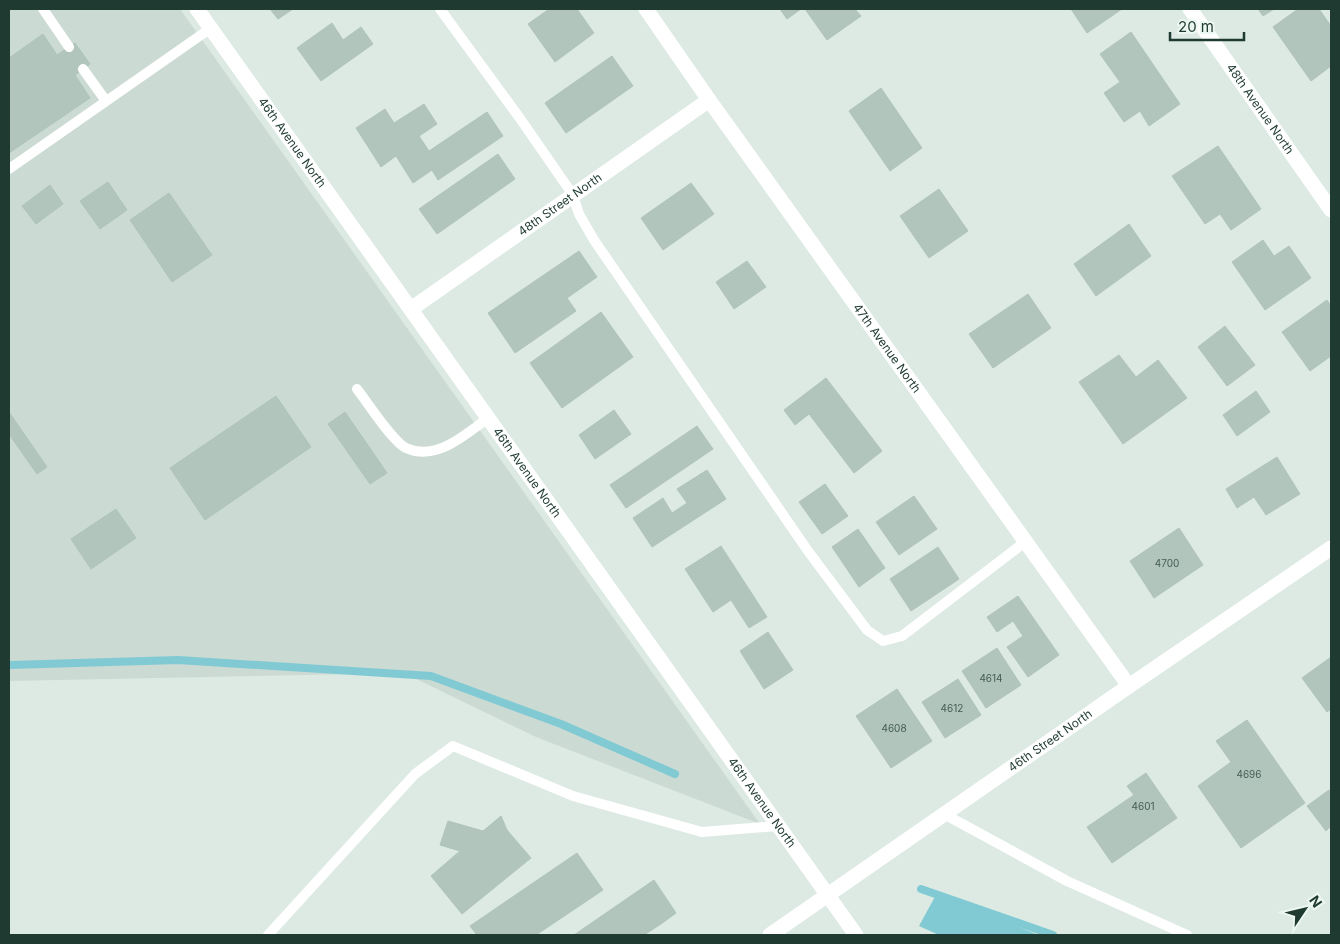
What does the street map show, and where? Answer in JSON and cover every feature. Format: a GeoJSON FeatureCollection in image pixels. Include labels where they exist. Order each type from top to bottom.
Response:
{"type":"FeatureCollection","features":[{"type":"Feature","properties":{"kind":"street","name":"46th Avenue North"},"geometry":{"type":"LineString","coordinates":[[197,9],[856,935]]}},
{"type":"Feature","properties":{"kind":"street","name":"47th Avenue North"},"geometry":{"type":"LineString","coordinates":[[646,9],[709,100],[1129,686]]}},
{"type":"Feature","properties":{"kind":"street","name":"48th Avenue North"},"geometry":{"type":"LineString","coordinates":[[1190,9],[1331,210]]}},
{"type":"Feature","properties":{"kind":"street","name":"48th Street North"},"geometry":{"type":"LineString","coordinates":[[411,308],[709,100]]}},
{"type":"Feature","properties":{"kind":"street","name":"46th Street North"},"geometry":{"type":"LineString","coordinates":[[770,935],[1129,686],[1331,549]]}},
{"type":"Feature","properties":{"kind":"lane"},"geometry":{"type":"LineString","coordinates":[[43,9],[69,47]]}},
{"type":"Feature","properties":{"kind":"lane"},"geometry":{"type":"LineString","coordinates":[[440,9],[519,116],[573,195],[579,214],[594,240],[808,551],[867,630],[883,641],[902,636],[1025,542]]}},
{"type":"Feature","properties":{"kind":"lane"},"geometry":{"type":"LineString","coordinates":[[9,169],[211,28]]}},
{"type":"Feature","properties":{"kind":"lane"},"geometry":{"type":"LineString","coordinates":[[83,69],[106,101]]}},
{"type":"Feature","properties":{"kind":"lane"},"geometry":{"type":"LineString","coordinates":[[357,389],[396,440],[406,448],[426,452],[442,448],[488,418]]}},
{"type":"Feature","properties":{"kind":"lane"},"geometry":{"type":"LineString","coordinates":[[268,935],[416,774],[453,746],[573,796],[702,832],[778,826]]}},
{"type":"Feature","properties":{"kind":"lane"},"geometry":{"type":"LineString","coordinates":[[944,814],[1066,881],[1187,935]]}},
{"type":"Feature","properties":{"kind":"shaded area"},"geometry":{"type":"Polygon","coordinates":[[[9,9],[180,9],[760,824],[536,737],[404,673],[9,681],[9,9]]]}},
{"type":"Feature","properties":{"kind":"water"},"geometry":{"type":"Polygon","coordinates":[[[937,893],[1038,935],[939,935],[919,926],[937,893]]]}},
{"type":"Feature","properties":{"kind":"building"},"geometry":{"type":"Polygon","coordinates":[[[270,9],[293,9],[278,19],[270,9]]]}},
{"type":"Feature","properties":{"kind":"building"},"geometry":{"type":"Polygon","coordinates":[[[549,9],[577,9],[594,33],[555,62],[528,24],[549,9]]]}},
{"type":"Feature","properties":{"kind":"building"},"geometry":{"type":"Polygon","coordinates":[[[780,9],[801,9],[787,19],[780,9]]]}},
{"type":"Feature","properties":{"kind":"building"},"geometry":{"type":"Polygon","coordinates":[[[805,9],[855,9],[861,16],[827,40],[805,9]]]}},
{"type":"Feature","properties":{"kind":"building"},"geometry":{"type":"Polygon","coordinates":[[[1071,9],[1122,9],[1087,33],[1071,9]]]}},
{"type":"Feature","properties":{"kind":"building"},"geometry":{"type":"Polygon","coordinates":[[[1258,9],[1274,9],[1263,16],[1258,9]]]}},
{"type":"Feature","properties":{"kind":"building"},"geometry":{"type":"Polygon","coordinates":[[[1298,9],[1319,9],[1331,26],[1331,66],[1311,81],[1273,27],[1298,9]]]}},
{"type":"Feature","properties":{"kind":"building"},"geometry":{"type":"Polygon","coordinates":[[[332,23],[343,40],[361,27],[373,44],[321,81],[297,48],[332,23]]]}},
{"type":"Feature","properties":{"kind":"building"},"geometry":{"type":"Polygon","coordinates":[[[1131,32],[1180,104],[1149,126],[1140,111],[1124,122],[1104,93],[1120,82],[1100,54],[1131,32]]]}},
{"type":"Feature","properties":{"kind":"building"},"geometry":{"type":"Polygon","coordinates":[[[43,34],[57,55],[75,43],[90,64],[75,75],[90,98],[9,153],[9,58],[43,34]]]}},
{"type":"Feature","properties":{"kind":"building"},"geometry":{"type":"Polygon","coordinates":[[[612,56],[633,86],[566,133],[545,103],[612,56]]]}},
{"type":"Feature","properties":{"kind":"building"},"geometry":{"type":"Polygon","coordinates":[[[881,88],[922,148],[890,171],[849,111],[881,88]]]}},
{"type":"Feature","properties":{"kind":"building"},"geometry":{"type":"Polygon","coordinates":[[[424,104],[437,124],[419,136],[429,151],[487,112],[503,136],[438,180],[432,170],[413,183],[396,156],[381,167],[356,128],[385,109],[394,123],[424,104]]]}},
{"type":"Feature","properties":{"kind":"building"},"geometry":{"type":"Polygon","coordinates":[[[1218,146],[1261,209],[1231,230],[1220,214],[1205,224],[1172,176],[1218,146]]]}},
{"type":"Feature","properties":{"kind":"building"},"geometry":{"type":"Polygon","coordinates":[[[498,154],[515,179],[437,234],[419,209],[498,154]]]}},
{"type":"Feature","properties":{"kind":"building"},"geometry":{"type":"Polygon","coordinates":[[[108,182],[127,210],[100,229],[80,201],[108,182]]]}},
{"type":"Feature","properties":{"kind":"building"},"geometry":{"type":"Polygon","coordinates":[[[691,183],[714,214],[663,250],[641,218],[691,183]]]}},
{"type":"Feature","properties":{"kind":"building"},"geometry":{"type":"Polygon","coordinates":[[[50,185],[63,204],[36,224],[22,206],[50,185]]]}},
{"type":"Feature","properties":{"kind":"building"},"geometry":{"type":"Polygon","coordinates":[[[939,189],[968,231],[929,258],[900,216],[939,189]]]}},
{"type":"Feature","properties":{"kind":"building"},"geometry":{"type":"Polygon","coordinates":[[[169,193],[212,255],[172,282],[130,220],[169,193]]]}},
{"type":"Feature","properties":{"kind":"building"},"geometry":{"type":"Polygon","coordinates":[[[1129,224],[1151,256],[1096,296],[1074,264],[1129,224]]]}},
{"type":"Feature","properties":{"kind":"building"},"geometry":{"type":"Polygon","coordinates":[[[1263,240],[1274,256],[1289,246],[1311,278],[1265,310],[1232,262],[1263,240]]]}},
{"type":"Feature","properties":{"kind":"building"},"geometry":{"type":"Polygon","coordinates":[[[579,251],[597,277],[567,298],[576,311],[515,353],[488,313],[579,251]]]}},
{"type":"Feature","properties":{"kind":"building"},"geometry":{"type":"Polygon","coordinates":[[[747,261],[766,287],[734,309],[716,282],[747,261]]]}},
{"type":"Feature","properties":{"kind":"building"},"geometry":{"type":"Polygon","coordinates":[[[1028,294],[1051,328],[993,368],[969,334],[1028,294]]]}},
{"type":"Feature","properties":{"kind":"building"},"geometry":{"type":"Polygon","coordinates":[[[1327,300],[1331,306],[1331,356],[1310,371],[1282,332],[1327,300]]]}},
{"type":"Feature","properties":{"kind":"building"},"geometry":{"type":"Polygon","coordinates":[[[601,312],[633,357],[562,408],[530,363],[601,312]]]}},
{"type":"Feature","properties":{"kind":"building"},"geometry":{"type":"Polygon","coordinates":[[[1225,326],[1255,365],[1227,386],[1198,347],[1225,326]]]}},
{"type":"Feature","properties":{"kind":"building"},"geometry":{"type":"Polygon","coordinates":[[[1119,355],[1136,377],[1158,360],[1187,398],[1123,444],[1079,382],[1119,355]]]}},
{"type":"Feature","properties":{"kind":"building"},"geometry":{"type":"Polygon","coordinates":[[[826,378],[882,451],[854,473],[809,414],[795,425],[784,410],[826,378]]]}},
{"type":"Feature","properties":{"kind":"building"},"geometry":{"type":"Polygon","coordinates":[[[1256,391],[1270,412],[1237,436],[1223,415],[1256,391]]]}},
{"type":"Feature","properties":{"kind":"building"},"geometry":{"type":"Polygon","coordinates":[[[276,396],[311,447],[205,520],[170,468],[276,396]]]}},
{"type":"Feature","properties":{"kind":"building"},"geometry":{"type":"Polygon","coordinates":[[[614,410],[631,434],[595,459],[579,435],[614,410]]]}},
{"type":"Feature","properties":{"kind":"building"},"geometry":{"type":"Polygon","coordinates":[[[9,412],[47,467],[37,474],[9,434],[9,412]]]}},
{"type":"Feature","properties":{"kind":"building"},"geometry":{"type":"Polygon","coordinates":[[[345,412],[387,473],[370,484],[328,424],[345,412]]]}},
{"type":"Feature","properties":{"kind":"building"},"geometry":{"type":"Polygon","coordinates":[[[697,426],[713,449],[626,508],[610,485],[697,426]]]}},
{"type":"Feature","properties":{"kind":"building"},"geometry":{"type":"Polygon","coordinates":[[[1277,457],[1300,494],[1266,515],[1254,497],[1237,508],[1226,489],[1277,457]]]}},
{"type":"Feature","properties":{"kind":"building"},"geometry":{"type":"Polygon","coordinates":[[[707,470],[726,499],[652,547],[633,518],[663,498],[672,513],[687,503],[677,489],[707,470]]]}},
{"type":"Feature","properties":{"kind":"building"},"geometry":{"type":"Polygon","coordinates":[[[825,484],[848,516],[822,534],[799,502],[825,484]]]}},
{"type":"Feature","properties":{"kind":"building"},"geometry":{"type":"Polygon","coordinates":[[[914,496],[937,529],[899,555],[876,522],[914,496]]]}},
{"type":"Feature","properties":{"kind":"building"},"geometry":{"type":"Polygon","coordinates":[[[116,509],[136,538],[91,569],[71,539],[116,509]]]}},
{"type":"Feature","properties":{"kind":"building"},"geometry":{"type":"Polygon","coordinates":[[[1179,528],[1203,565],[1154,598],[1130,561],[1179,528]]]}},
{"type":"Feature","properties":{"kind":"building"},"geometry":{"type":"Polygon","coordinates":[[[858,529],[885,568],[859,587],[832,547],[858,529]]]}},
{"type":"Feature","properties":{"kind":"building"},"geometry":{"type":"Polygon","coordinates":[[[721,546],[767,617],[749,628],[731,600],[713,612],[685,569],[721,546]]]}},
{"type":"Feature","properties":{"kind":"building"},"geometry":{"type":"Polygon","coordinates":[[[938,547],[959,579],[911,611],[890,579],[938,547]]]}},
{"type":"Feature","properties":{"kind":"building"},"geometry":{"type":"Polygon","coordinates":[[[1018,596],[1059,655],[1028,677],[1007,647],[1023,636],[1013,621],[997,632],[987,617],[1018,596]]]}},
{"type":"Feature","properties":{"kind":"building"},"geometry":{"type":"Polygon","coordinates":[[[768,632],[793,670],[764,689],[740,651],[768,632]]]}},
{"type":"Feature","properties":{"kind":"building"},"geometry":{"type":"Polygon","coordinates":[[[997,648],[1021,685],[986,708],[962,671],[997,648]]]}},
{"type":"Feature","properties":{"kind":"building"},"geometry":{"type":"Polygon","coordinates":[[[1331,657],[1331,709],[1327,712],[1302,678],[1331,657]]]}},
{"type":"Feature","properties":{"kind":"building"},"geometry":{"type":"Polygon","coordinates":[[[958,679],[981,715],[945,738],[922,702],[958,679]]]}},
{"type":"Feature","properties":{"kind":"building"},"geometry":{"type":"Polygon","coordinates":[[[897,689],[932,741],[891,768],[856,716],[897,689]]]}},
{"type":"Feature","properties":{"kind":"building"},"geometry":{"type":"Polygon","coordinates":[[[1247,720],[1305,803],[1241,848],[1198,786],[1231,762],[1216,741],[1247,720]]]}},
{"type":"Feature","properties":{"kind":"building"},"geometry":{"type":"Polygon","coordinates":[[[1146,773],[1177,818],[1112,863],[1087,827],[1134,795],[1127,786],[1146,773]]]}},
{"type":"Feature","properties":{"kind":"building"},"geometry":{"type":"Polygon","coordinates":[[[1329,790],[1331,793],[1331,826],[1326,831],[1307,806],[1329,790]]]}},
{"type":"Feature","properties":{"kind":"building"},"geometry":{"type":"Polygon","coordinates":[[[501,816],[507,830],[531,858],[462,914],[431,876],[460,851],[440,845],[448,821],[483,831],[501,816]]]}},
{"type":"Feature","properties":{"kind":"building"},"geometry":{"type":"Polygon","coordinates":[[[577,853],[603,890],[536,935],[477,935],[470,926],[577,853]]]}},
{"type":"Feature","properties":{"kind":"building"},"geometry":{"type":"Polygon","coordinates":[[[654,880],[676,913],[661,924],[644,935],[574,935],[654,880]]]}},
{"type":"Feature","properties":{"kind":"waterway"},"geometry":{"type":"LineString","coordinates":[[9,665],[178,660],[431,676],[561,724],[675,774]]}},
{"type":"Feature","properties":{"kind":"waterway"},"geometry":{"type":"LineString","coordinates":[[921,889],[1053,935]]}}]}
